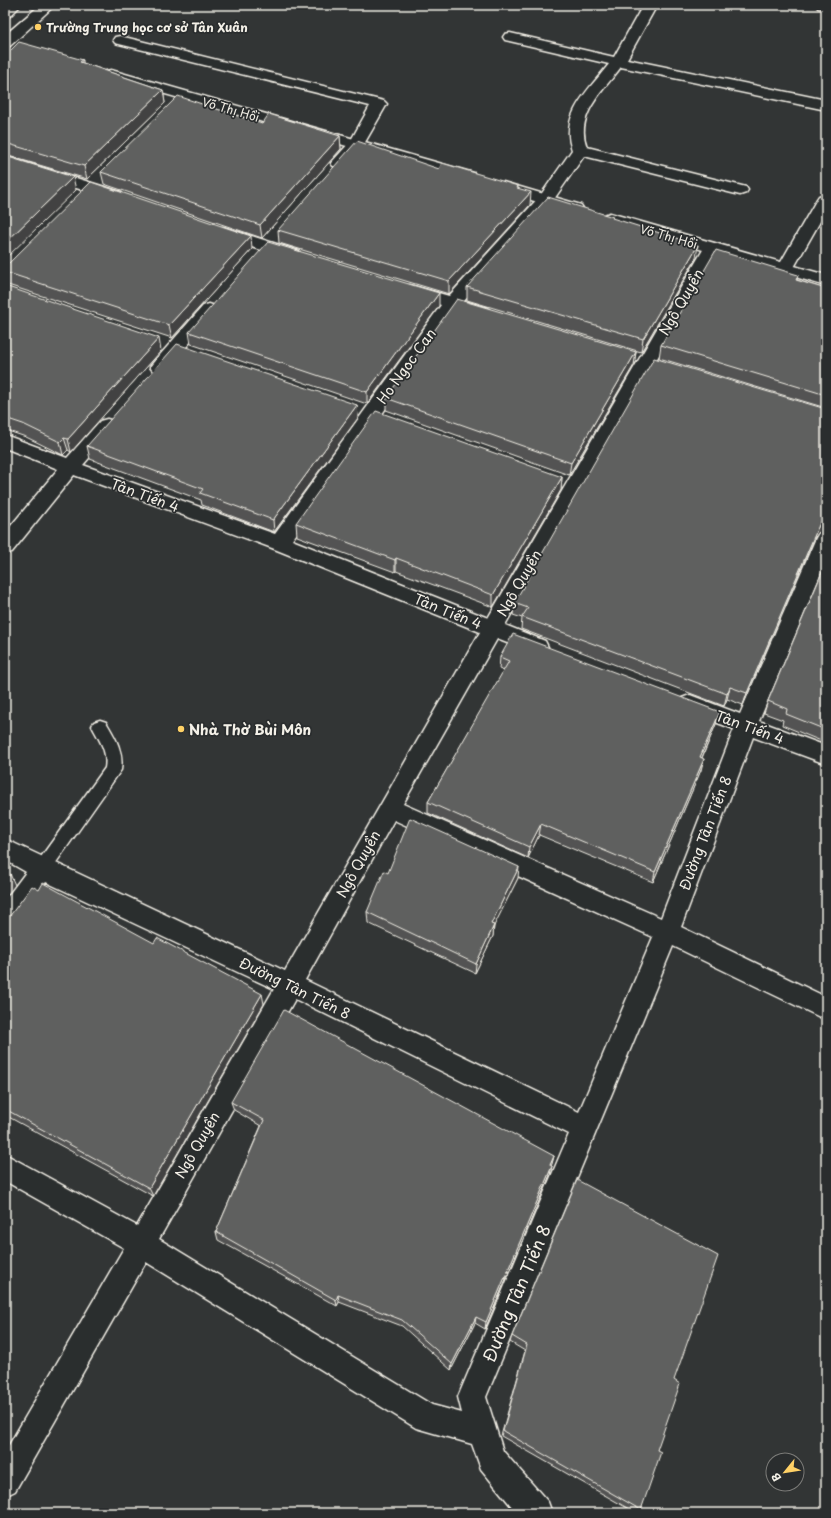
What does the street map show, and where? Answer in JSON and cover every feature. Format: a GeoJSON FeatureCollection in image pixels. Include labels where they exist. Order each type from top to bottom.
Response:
{"type":"FeatureCollection","features":[{"type":"Feature","properties":{"kind":"main road"},"geometry":{"type":"LineString","coordinates":[[5,12],[14,5]]}},
{"type":"Feature","properties":{"kind":"main road"},"geometry":{"type":"LineString","coordinates":[[5,43],[48,5]]}},
{"type":"Feature","properties":{"kind":"main road"},"geometry":{"type":"LineString","coordinates":[[650,5],[618,62],[582,108],[576,122],[574,141],[580,150],[740,190]]}},
{"type":"Feature","properties":{"kind":"main road"},"geometry":{"type":"LineString","coordinates":[[510,38],[826,105]]}},
{"type":"Feature","properties":{"kind":"main road"},"geometry":{"type":"LineString","coordinates":[[120,40],[379,104],[356,144],[326,178]]}},
{"type":"Feature","properties":{"kind":"main road"},"geometry":{"type":"LineString","coordinates":[[5,43],[20,47]]}},
{"type":"Feature","properties":{"kind":"main road","name":"Võ Thị Hồi"},"geometry":{"type":"LineString","coordinates":[[94,69],[178,101],[356,144],[826,280]]}},
{"type":"Feature","properties":{"kind":"main road","name":"Ho Ngoc Can"},"geometry":{"type":"LineString","coordinates":[[279,543],[452,303],[546,199],[580,150]]}},
{"type":"Feature","properties":{"kind":"main road"},"geometry":{"type":"LineString","coordinates":[[5,161],[126,199]]}},
{"type":"Feature","properties":{"kind":"main road"},"geometry":{"type":"LineString","coordinates":[[785,269],[825,199]]}},
{"type":"Feature","properties":{"kind":"main road"},"geometry":{"type":"LineString","coordinates":[[207,227],[265,247],[310,260]]}},
{"type":"Feature","properties":{"kind":"main road","name":"Ngô Quyền"},"geometry":{"type":"LineString","coordinates":[[5,1480],[493,629],[567,484],[647,361],[712,248]]}},
{"type":"Feature","properties":{"kind":"main road"},"geometry":{"type":"LineString","coordinates":[[392,285],[497,317]]}},
{"type":"Feature","properties":{"kind":"main road"},"geometry":{"type":"LineString","coordinates":[[146,381],[218,299]]}},
{"type":"Feature","properties":{"kind":"main road"},"geometry":{"type":"LineString","coordinates":[[5,547],[70,467],[116,416]]}},
{"type":"Feature","properties":{"kind":"main road","name":"Tân Tiến 4"},"geometry":{"type":"LineString","coordinates":[[5,441],[70,467],[279,543],[552,652]]}},
{"type":"Feature","properties":{"kind":"main road","name":"Đường Tân Tiến 8"},"geometry":{"type":"LineString","coordinates":[[488,1446],[472,1396],[667,932],[746,726],[826,538]]}},
{"type":"Feature","properties":{"kind":"main road","name":"Tân Tiến 4"},"geometry":{"type":"LineString","coordinates":[[672,697],[826,755]]}},
{"type":"Feature","properties":{"kind":"main road"},"geometry":{"type":"LineString","coordinates":[[389,808],[667,932],[826,1008]]}},
{"type":"Feature","properties":{"kind":"main road","name":"Đường Tân Tiến 8"},"geometry":{"type":"LineString","coordinates":[[5,849],[42,869],[290,984],[584,1128]]}},
{"type":"Feature","properties":{"kind":"main road"},"geometry":{"type":"LineString","coordinates":[[5,919],[42,869]]}},
{"type":"Feature","properties":{"kind":"main road"},"geometry":{"type":"LineString","coordinates":[[5,1167],[141,1243],[426,1418],[488,1446],[537,1513]]}},
{"type":"Feature","properties":{"kind":"lane"},"geometry":{"type":"LineString","coordinates":[[42,869],[113,770],[115,760],[114,750],[100,726]]}},
{"type":"Feature","properties":{"kind":"building"},"geometry":{"type":"Polygon","coordinates":[[[19,42],[83,60],[80,62],[163,90],[84,166],[5,143],[5,56],[19,42]]]}},
{"type":"Feature","properties":{"kind":"building"},"geometry":{"type":"Polygon","coordinates":[[[178,96],[262,124],[269,114],[340,136],[260,225],[101,172],[178,96]]]}},
{"type":"Feature","properties":{"kind":"building"},"geometry":{"type":"Polygon","coordinates":[[[357,141],[439,169],[442,163],[518,186],[517,188],[531,192],[449,281],[278,230],[357,141]]]}},
{"type":"Feature","properties":{"kind":"building"},"geometry":{"type":"Polygon","coordinates":[[[5,156],[73,177],[5,243],[5,156]]]}},
{"type":"Feature","properties":{"kind":"building"},"geometry":{"type":"Polygon","coordinates":[[[91,182],[251,236],[169,325],[5,272],[5,264],[9,263],[91,182]]]}},
{"type":"Feature","properties":{"kind":"building"},"geometry":{"type":"Polygon","coordinates":[[[548,197],[698,245],[643,339],[467,287],[548,197]]]}},
{"type":"Feature","properties":{"kind":"building"},"geometry":{"type":"Polygon","coordinates":[[[268,242],[439,293],[367,392],[189,332],[268,242]]]}},
{"type":"Feature","properties":{"kind":"building"},"geometry":{"type":"Polygon","coordinates":[[[716,250],[798,275],[796,280],[826,289],[826,395],[661,345],[716,250]]]}},
{"type":"Feature","properties":{"kind":"building"},"geometry":{"type":"Polygon","coordinates":[[[5,286],[159,338],[68,439],[64,438],[60,442],[23,424],[5,418],[5,286]]]}},
{"type":"Feature","properties":{"kind":"building"},"geometry":{"type":"Polygon","coordinates":[[[457,299],[636,352],[571,463],[386,398],[457,299]]]}},
{"type":"Feature","properties":{"kind":"building"},"geometry":{"type":"Polygon","coordinates":[[[177,344],[357,405],[273,520],[200,493],[203,489],[87,446],[177,344]]]}},
{"type":"Feature","properties":{"kind":"building"},"geometry":{"type":"Polygon","coordinates":[[[654,358],[826,409],[826,518],[823,519],[819,525],[747,693],[730,687],[727,694],[522,617],[528,608],[514,603],[654,358]]]}},
{"type":"Feature","properties":{"kind":"building"},"geometry":{"type":"Polygon","coordinates":[[[376,411],[562,477],[493,595],[396,558],[395,560],[296,523],[376,411]]]}},
{"type":"Feature","properties":{"kind":"building"},"geometry":{"type":"Polygon","coordinates":[[[826,563],[826,730],[786,714],[787,709],[768,701],[826,563]]]}},
{"type":"Feature","properties":{"kind":"building"},"geometry":{"type":"Polygon","coordinates":[[[513,634],[720,712],[700,757],[704,759],[655,872],[541,824],[529,847],[428,802],[509,661],[500,657],[513,634]]]}},
{"type":"Feature","properties":{"kind":"building"},"geometry":{"type":"Polygon","coordinates":[[[410,818],[519,867],[491,924],[494,925],[476,964],[367,912],[384,871],[388,873],[410,818]]]}},
{"type":"Feature","properties":{"kind":"building"},"geometry":{"type":"Polygon","coordinates":[[[5,872],[10,874],[5,881],[5,872]]]}},
{"type":"Feature","properties":{"kind":"building"},"geometry":{"type":"Polygon","coordinates":[[[43,883],[154,943],[157,938],[262,994],[149,1188],[5,1109],[5,918],[9,917],[32,886],[39,890],[43,883]]]}},
{"type":"Feature","properties":{"kind":"building"},"geometry":{"type":"Polygon","coordinates":[[[284,1010],[554,1156],[550,1165],[552,1166],[486,1322],[476,1317],[452,1364],[402,1320],[338,1295],[336,1300],[216,1232],[264,1120],[231,1102],[284,1010]]]}},
{"type":"Feature","properties":{"kind":"building"},"geometry":{"type":"Polygon","coordinates":[[[577,1180],[718,1256],[674,1380],[680,1384],[657,1450],[661,1452],[641,1510],[503,1431],[527,1345],[512,1336],[577,1180]]]}},
{"type":"Feature","properties":{"kind":"place","name":"Trường Trung học cơ sở Tân Xuân"},"geometry":{"type":"Point","coordinates":[38,27]}},
{"type":"Feature","properties":{"kind":"place","name":"Nhà Thờ Bùi Môn"},"geometry":{"type":"Point","coordinates":[181,729]}}]}
